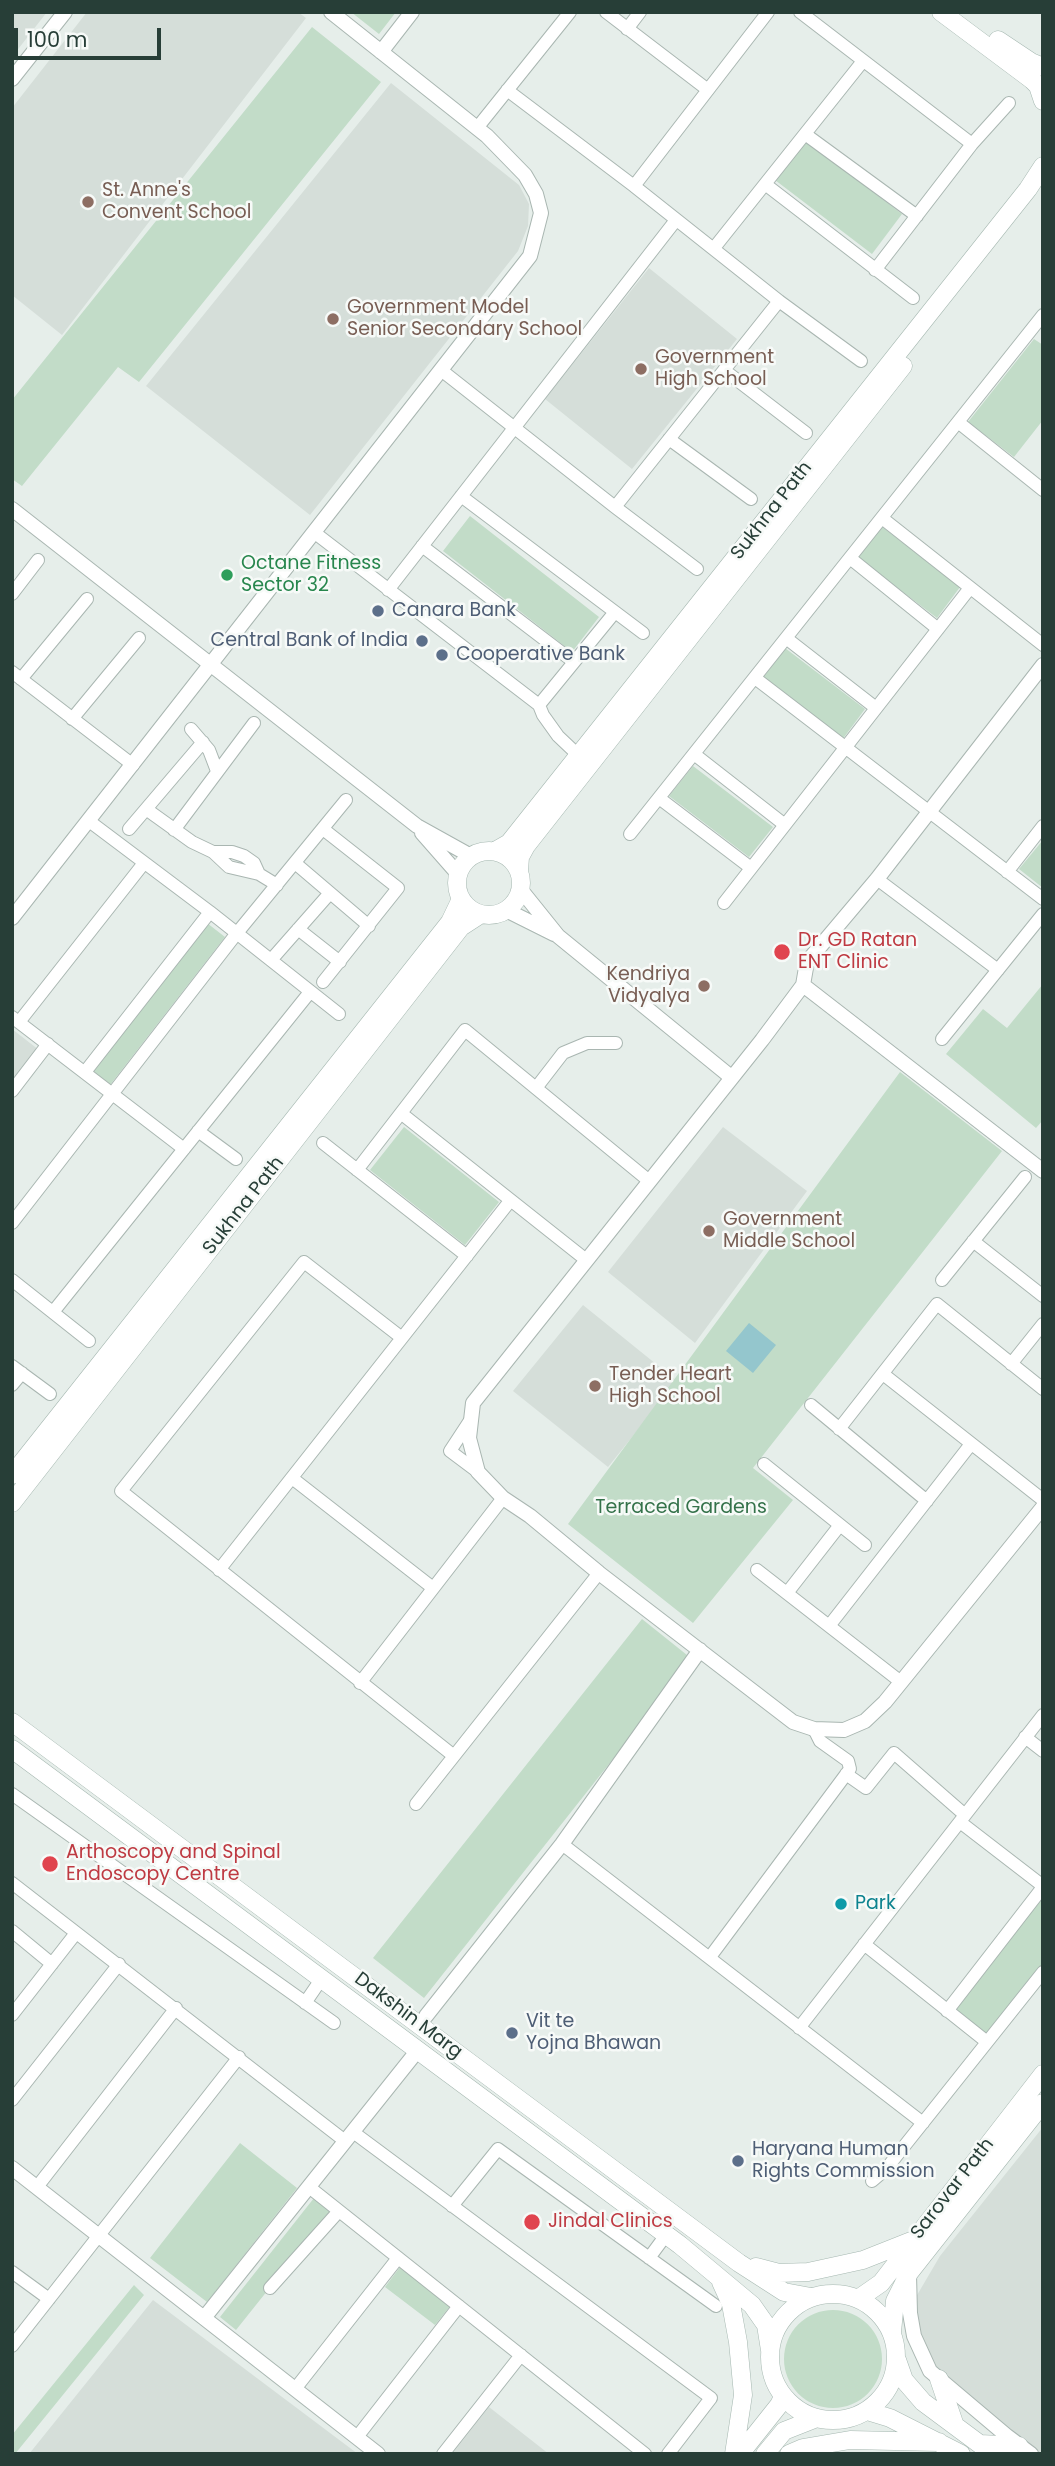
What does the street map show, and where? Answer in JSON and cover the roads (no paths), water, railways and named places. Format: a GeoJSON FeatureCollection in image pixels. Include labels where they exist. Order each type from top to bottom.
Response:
{"type":"FeatureCollection","features":[{"type":"Feature","properties":{"kind":"main road"},"geometry":{"type":"LineString","coordinates":[[941,12],[1032,80],[1038,86],[1043,101]]}},
{"type":"Feature","properties":{"kind":"main road"},"geometry":{"type":"LineString","coordinates":[[958,12],[1021,55],[1043,66]]}},
{"type":"Feature","properties":{"kind":"main road","name":"Sukhna Path"},"geometry":{"type":"LineString","coordinates":[[495,851],[509,843],[1028,190],[1043,166]]}},
{"type":"Feature","properties":{"kind":"main road","name":"Sukhna Path"},"geometry":{"type":"LineString","coordinates":[[519,870],[520,857],[526,846],[1043,190]]}},
{"type":"Feature","properties":{"kind":"main road"},"geometry":{"type":"LineString","coordinates":[[484,851],[495,851],[508,856],[519,870],[521,890],[516,902],[506,910],[495,915],[481,914],[470,909],[461,898],[456,882],[463,864],[471,856],[484,851]]}},
{"type":"Feature","properties":{"kind":"main road","name":"Sukhna Path"},"geometry":{"type":"LineString","coordinates":[[12,1475],[450,922],[461,898]]}},
{"type":"Feature","properties":{"kind":"main road","name":"Sukhna Path"},"geometry":{"type":"LineString","coordinates":[[12,1503],[461,927],[481,914]]}},
{"type":"Feature","properties":{"kind":"main road","name":"Dakshin Marg"},"geometry":{"type":"LineString","coordinates":[[12,1722],[739,2263],[784,2292],[811,2297]]}},
{"type":"Feature","properties":{"kind":"main road","name":"Dakshin Marg"},"geometry":{"type":"LineString","coordinates":[[12,1749],[718,2276],[752,2305],[766,2325],[770,2350]]}},
{"type":"Feature","properties":{"kind":"main road","name":"Sarovar Path"},"geometry":{"type":"LineString","coordinates":[[858,2299],[881,2283],[1043,2074]]}},
{"type":"Feature","properties":{"kind":"main road","name":"Sarovar Path"},"geometry":{"type":"LineString","coordinates":[[892,2332],[895,2301],[909,2273],[1043,2103]]}},
{"type":"Feature","properties":{"kind":"main road"},"geometry":{"type":"LineString","coordinates":[[739,2263],[779,2273],[808,2272],[863,2260],[913,2240]]}},
{"type":"Feature","properties":{"kind":"main road"},"geometry":{"type":"LineString","coordinates":[[718,2276],[731,2304],[743,2395],[734,2454]]}},
{"type":"Feature","properties":{"kind":"main road"},"geometry":{"type":"LineString","coordinates":[[897,2360],[894,2376],[884,2395],[867,2411],[835,2421],[802,2413],[783,2397],[769,2366],[772,2337],[782,2319],[793,2308],[811,2297],[835,2294],[858,2299],[880,2314],[892,2332],[904,2380],[923,2402],[986,2449],[1025,2450]]}},
{"type":"Feature","properties":{"kind":"main road"},"geometry":{"type":"LineString","coordinates":[[939,2379],[954,2423]]}},
{"type":"Feature","properties":{"kind":"main road"},"geometry":{"type":"LineString","coordinates":[[740,2454],[783,2397]]}},
{"type":"Feature","properties":{"kind":"main road"},"geometry":{"type":"LineString","coordinates":[[867,2411],[890,2418],[961,2454]]}},
{"type":"Feature","properties":{"kind":"main road"},"geometry":{"type":"LineString","coordinates":[[765,2454],[784,2431],[817,2418]]}},
{"type":"Feature","properties":{"kind":"main road"},"geometry":{"type":"LineString","coordinates":[[789,2454],[827,2442],[885,2447],[939,2442]]}},
{"type":"Feature","properties":{"kind":"street"},"geometry":{"type":"LineString","coordinates":[[12,79],[65,12]]}},
{"type":"Feature","properties":{"kind":"street"},"geometry":{"type":"LineString","coordinates":[[12,918],[530,256],[541,213],[536,194],[525,174],[477,128],[331,12]]}},
{"type":"Feature","properties":{"kind":"street"},"geometry":{"type":"LineString","coordinates":[[381,52],[412,12]]}},
{"type":"Feature","properties":{"kind":"street"},"geometry":{"type":"LineString","coordinates":[[477,128],[570,12]]}},
{"type":"Feature","properties":{"kind":"street"},"geometry":{"type":"LineString","coordinates":[[606,12],[708,90]]}},
{"type":"Feature","properties":{"kind":"street"},"geometry":{"type":"LineString","coordinates":[[626,29],[640,12]]}},
{"type":"Feature","properties":{"kind":"street"},"geometry":{"type":"LineString","coordinates":[[634,186],[768,12]]}},
{"type":"Feature","properties":{"kind":"street"},"geometry":{"type":"LineString","coordinates":[[800,12],[972,145]]}},
{"type":"Feature","properties":{"kind":"street"},"geometry":{"type":"LineString","coordinates":[[714,248],[863,61]]}},
{"type":"Feature","properties":{"kind":"street"},"geometry":{"type":"LineString","coordinates":[[507,90],[779,301],[861,361]]}},
{"type":"Feature","properties":{"kind":"street"},"geometry":{"type":"LineString","coordinates":[[875,270],[972,145],[1009,103]]}},
{"type":"Feature","properties":{"kind":"street"},"geometry":{"type":"LineString","coordinates":[[805,134],[917,216]]}},
{"type":"Feature","properties":{"kind":"street"},"geometry":{"type":"LineString","coordinates":[[765,184],[913,298]]}},
{"type":"Feature","properties":{"kind":"street"},"geometry":{"type":"LineString","coordinates":[[388,590],[676,220]]}},
{"type":"Feature","properties":{"kind":"street"},"geometry":{"type":"LineString","coordinates":[[615,508],[779,301]]}},
{"type":"Feature","properties":{"kind":"street"},"geometry":{"type":"LineString","coordinates":[[630,834],[958,422],[1038,330],[1043,315]]}},
{"type":"Feature","properties":{"kind":"street"},"geometry":{"type":"LineString","coordinates":[[441,370],[615,508],[697,569]]}},
{"type":"Feature","properties":{"kind":"street"},"geometry":{"type":"LineString","coordinates":[[724,370],[806,433]]}},
{"type":"Feature","properties":{"kind":"street"},"geometry":{"type":"LineString","coordinates":[[958,422],[1043,490]]}},
{"type":"Feature","properties":{"kind":"street"},"geometry":{"type":"LineString","coordinates":[[669,439],[751,499]]}},
{"type":"Feature","properties":{"kind":"street"},"geometry":{"type":"LineString","coordinates":[[461,496],[643,633]]}},
{"type":"Feature","properties":{"kind":"street"},"geometry":{"type":"LineString","coordinates":[[12,509],[417,826],[471,856]]}},
{"type":"Feature","properties":{"kind":"street"},"geometry":{"type":"LineString","coordinates":[[882,518],[1043,645]]}},
{"type":"Feature","properties":{"kind":"street"},"geometry":{"type":"LineString","coordinates":[[315,533],[539,705],[558,736],[578,755]]}},
{"type":"Feature","properties":{"kind":"street"},"geometry":{"type":"LineString","coordinates":[[422,546],[574,663]]}},
{"type":"Feature","properties":{"kind":"street"},"geometry":{"type":"LineString","coordinates":[[850,558],[938,629]]}},
{"type":"Feature","properties":{"kind":"street"},"geometry":{"type":"LineString","coordinates":[[12,594],[38,560]]}},
{"type":"Feature","properties":{"kind":"street"},"geometry":{"type":"LineString","coordinates":[[724,903],[970,589]]}},
{"type":"Feature","properties":{"kind":"street"},"geometry":{"type":"LineString","coordinates":[[87,599],[17,676],[133,765]]}},
{"type":"Feature","properties":{"kind":"street"},"geometry":{"type":"LineString","coordinates":[[539,705],[615,612]]}},
{"type":"Feature","properties":{"kind":"street"},"geometry":{"type":"LineString","coordinates":[[72,719],[139,638]]}},
{"type":"Feature","properties":{"kind":"street"},"geometry":{"type":"LineString","coordinates":[[786,638],[876,708]]}},
{"type":"Feature","properties":{"kind":"street"},"geometry":{"type":"LineString","coordinates":[[478,1472],[469,1438],[473,1403],[803,985],[807,962],[877,879],[1043,665]]}},
{"type":"Feature","properties":{"kind":"street"},"geometry":{"type":"LineString","coordinates":[[755,678],[1043,899]]}},
{"type":"Feature","properties":{"kind":"street"},"geometry":{"type":"LineString","coordinates":[[174,830],[254,723]]}},
{"type":"Feature","properties":{"kind":"street"},"geometry":{"type":"LineString","coordinates":[[191,729],[204,742],[217,771]]}},
{"type":"Feature","properties":{"kind":"street"},"geometry":{"type":"LineString","coordinates":[[129,829],[204,742]]}},
{"type":"Feature","properties":{"kind":"street"},"geometry":{"type":"LineString","coordinates":[[694,754],[785,825]]}},
{"type":"Feature","properties":{"kind":"street"},"geometry":{"type":"LineString","coordinates":[[659,798],[751,868]]}},
{"type":"Feature","properties":{"kind":"street"},"geometry":{"type":"LineString","coordinates":[[12,1223],[237,933],[346,800]]}},
{"type":"Feature","properties":{"kind":"street"},"geometry":{"type":"LineString","coordinates":[[146,809],[192,842],[214,852],[232,852],[244,856],[254,863],[258,874],[276,885]]}},
{"type":"Feature","properties":{"kind":"street"},"geometry":{"type":"LineString","coordinates":[[89,821],[339,1013]]}},
{"type":"Feature","properties":{"kind":"street"},"geometry":{"type":"LineString","coordinates":[[417,826],[458,874]]}},
{"type":"Feature","properties":{"kind":"street"},"geometry":{"type":"LineString","coordinates":[[1007,872],[1043,826]]}},
{"type":"Feature","properties":{"kind":"street"},"geometry":{"type":"LineString","coordinates":[[323,829],[398,888],[323,982]]}},
{"type":"Feature","properties":{"kind":"street"},"geometry":{"type":"LineString","coordinates":[[144,863],[16,1019],[184,1149]]}},
{"type":"Feature","properties":{"kind":"street"},"geometry":{"type":"LineString","coordinates":[[295,863],[369,926]]}},
{"type":"Feature","properties":{"kind":"street"},"geometry":{"type":"LineString","coordinates":[[877,879],[998,970]]}},
{"type":"Feature","properties":{"kind":"street"},"geometry":{"type":"LineString","coordinates":[[521,890],[558,936],[731,1077]]}},
{"type":"Feature","properties":{"kind":"street"},"geometry":{"type":"LineString","coordinates":[[271,960],[330,893]]}},
{"type":"Feature","properties":{"kind":"street"},"geometry":{"type":"LineString","coordinates":[[506,910],[558,936]]}},
{"type":"Feature","properties":{"kind":"street"},"geometry":{"type":"LineString","coordinates":[[85,1072],[210,912]]}},
{"type":"Feature","properties":{"kind":"street"},"geometry":{"type":"LineString","coordinates":[[942,1039],[1043,914]]}},
{"type":"Feature","properties":{"kind":"street"},"geometry":{"type":"LineString","coordinates":[[299,929],[340,962]]}},
{"type":"Feature","properties":{"kind":"street"},"geometry":{"type":"LineString","coordinates":[[803,985],[1043,1171]]}},
{"type":"Feature","properties":{"kind":"street"},"geometry":{"type":"LineString","coordinates":[[53,1312],[310,992]]}},
{"type":"Feature","properties":{"kind":"street"},"geometry":{"type":"LineString","coordinates":[[357,1170],[465,1030],[649,1180]]}},
{"type":"Feature","properties":{"kind":"street"},"geometry":{"type":"LineString","coordinates":[[536,1088],[563,1053],[587,1043],[615,1043]]}},
{"type":"Feature","properties":{"kind":"street"},"geometry":{"type":"LineString","coordinates":[[12,1091],[48,1044]]}},
{"type":"Feature","properties":{"kind":"street"},"geometry":{"type":"LineString","coordinates":[[402,1114],[585,1259]]}},
{"type":"Feature","properties":{"kind":"street"},"geometry":{"type":"LineString","coordinates":[[198,1131],[236,1159]]}},
{"type":"Feature","properties":{"kind":"street"},"geometry":{"type":"LineString","coordinates":[[323,1143],[467,1256]]}},
{"type":"Feature","properties":{"kind":"street"},"geometry":{"type":"LineString","coordinates":[[942,1280],[1025,1177]]}},
{"type":"Feature","properties":{"kind":"street"},"geometry":{"type":"LineString","coordinates":[[219,1570],[510,1201]]}},
{"type":"Feature","properties":{"kind":"street"},"geometry":{"type":"LineString","coordinates":[[973,1241],[1042,1295]]}},
{"type":"Feature","properties":{"kind":"street"},"geometry":{"type":"LineString","coordinates":[[402,1338],[304,1262],[121,1491],[454,1756]]}},
{"type":"Feature","properties":{"kind":"street"},"geometry":{"type":"LineString","coordinates":[[12,1280],[89,1341]]}},
{"type":"Feature","properties":{"kind":"street"},"geometry":{"type":"LineString","coordinates":[[839,1429],[937,1304],[1043,1389]]}},
{"type":"Feature","properties":{"kind":"street"},"geometry":{"type":"LineString","coordinates":[[1011,1364],[1043,1324]]}},
{"type":"Feature","properties":{"kind":"street"},"geometry":{"type":"LineString","coordinates":[[12,1385],[17,1369],[50,1394]]}},
{"type":"Feature","properties":{"kind":"street"},"geometry":{"type":"LineString","coordinates":[[883,1374],[1043,1500]]}},
{"type":"Feature","properties":{"kind":"street"},"geometry":{"type":"LineString","coordinates":[[811,1405],[927,1500]]}},
{"type":"Feature","properties":{"kind":"street"},"geometry":{"type":"LineString","coordinates":[[470,1422],[450,1451],[478,1472],[503,1498],[530,1516],[599,1573],[793,1723],[814,1729],[844,1730],[865,1721],[901,1682],[1043,1507]]}},
{"type":"Feature","properties":{"kind":"street"},"geometry":{"type":"LineString","coordinates":[[829,1626],[971,1444]]}},
{"type":"Feature","properties":{"kind":"street"},"geometry":{"type":"LineString","coordinates":[[764,1464],[864,1545]]}},
{"type":"Feature","properties":{"kind":"street"},"geometry":{"type":"LineString","coordinates":[[292,1478],[433,1588]]}},
{"type":"Feature","properties":{"kind":"street"},"geometry":{"type":"LineString","coordinates":[[360,1683],[503,1498]]}},
{"type":"Feature","properties":{"kind":"street"},"geometry":{"type":"LineString","coordinates":[[787,1593],[840,1525]]}},
{"type":"Feature","properties":{"kind":"street"},"geometry":{"type":"LineString","coordinates":[[757,1570],[901,1682]]}},
{"type":"Feature","properties":{"kind":"street"},"geometry":{"type":"LineString","coordinates":[[416,1804],[599,1573]]}},
{"type":"Feature","properties":{"kind":"street"},"geometry":{"type":"LineString","coordinates":[[426,2016],[562,1844],[700,1650]]}},
{"type":"Feature","properties":{"kind":"street"},"geometry":{"type":"LineString","coordinates":[[799,2028],[1043,1715]]}},
{"type":"Feature","properties":{"kind":"street"},"geometry":{"type":"LineString","coordinates":[[710,1957],[850,1769],[848,1762],[820,1741],[814,1729]]}},
{"type":"Feature","properties":{"kind":"street"},"geometry":{"type":"LineString","coordinates":[[1025,1737],[1043,1751]]}},
{"type":"Feature","properties":{"kind":"street"},"geometry":{"type":"LineString","coordinates":[[845,1774],[866,1788],[894,1753],[962,1818],[1043,1886],[947,2011]]}},
{"type":"Feature","properties":{"kind":"street"},"geometry":{"type":"LineString","coordinates":[[12,1794],[334,2024]]}},
{"type":"Feature","properties":{"kind":"street"},"geometry":{"type":"LineString","coordinates":[[562,1844],[923,2123]]}},
{"type":"Feature","properties":{"kind":"street"},"geometry":{"type":"LineString","coordinates":[[12,1883],[239,2057],[452,2206],[711,2398],[668,2454]]}},
{"type":"Feature","properties":{"kind":"street"},"geometry":{"type":"LineString","coordinates":[[12,2015],[76,1933]]}},
{"type":"Feature","properties":{"kind":"street"},"geometry":{"type":"LineString","coordinates":[[13,1934],[52,1964]]}},
{"type":"Feature","properties":{"kind":"street"},"geometry":{"type":"LineString","coordinates":[[864,1944],[987,2042]]}},
{"type":"Feature","properties":{"kind":"street"},"geometry":{"type":"LineString","coordinates":[[12,2100],[119,1964]]}},
{"type":"Feature","properties":{"kind":"street"},"geometry":{"type":"LineString","coordinates":[[872,2180],[886,2169],[1043,1972]]}},
{"type":"Feature","properties":{"kind":"street"},"geometry":{"type":"LineString","coordinates":[[305,2003],[318,1984]]}},
{"type":"Feature","properties":{"kind":"street"},"geometry":{"type":"LineString","coordinates":[[37,2186],[176,2008]]}},
{"type":"Feature","properties":{"kind":"street"},"geometry":{"type":"LineString","coordinates":[[204,2318],[414,2055]]}},
{"type":"Feature","properties":{"kind":"street"},"geometry":{"type":"LineString","coordinates":[[12,2346],[239,2057]]}},
{"type":"Feature","properties":{"kind":"street"},"geometry":{"type":"LineString","coordinates":[[452,2206],[498,2149],[716,2306]]}},
{"type":"Feature","properties":{"kind":"street"},"geometry":{"type":"LineString","coordinates":[[12,2168],[378,2454]]}},
{"type":"Feature","properties":{"kind":"street"},"geometry":{"type":"LineString","coordinates":[[309,2187],[645,2454]]}},
{"type":"Feature","properties":{"kind":"street"},"geometry":{"type":"LineString","coordinates":[[270,2288],[339,2211]]}},
{"type":"Feature","properties":{"kind":"street"},"geometry":{"type":"LineString","coordinates":[[649,2258],[666,2235]]}},
{"type":"Feature","properties":{"kind":"street"},"geometry":{"type":"LineString","coordinates":[[295,2389],[398,2258]]}},
{"type":"Feature","properties":{"kind":"street"},"geometry":{"type":"LineString","coordinates":[[12,2272],[49,2299]]}},
{"type":"Feature","properties":{"kind":"street"},"geometry":{"type":"LineString","coordinates":[[909,2273],[910,2313],[914,2336],[923,2360],[939,2379],[1025,2450]]}},
{"type":"Feature","properties":{"kind":"street"},"geometry":{"type":"LineString","coordinates":[[356,2437],[459,2306]]}},
{"type":"Feature","properties":{"kind":"street"},"geometry":{"type":"LineString","coordinates":[[443,2454],[521,2355]]}},
{"type":"Feature","properties":{"kind":"water"},"geometry":{"type":"Polygon","coordinates":[[[749,1323],[776,1345],[753,1373],[726,1351],[749,1323]]]}},
{"type":"Feature","properties":{"kind":"place","name":"St. Anne's Convent School"},"geometry":{"type":"Point","coordinates":[88,202]}},
{"type":"Feature","properties":{"kind":"place","name":"Government Model Senior Secondary School"},"geometry":{"type":"Point","coordinates":[333,319]}},
{"type":"Feature","properties":{"kind":"place","name":"Government High School"},"geometry":{"type":"Point","coordinates":[641,369]}},
{"type":"Feature","properties":{"kind":"place","name":"Octane Fitness Sector 32"},"geometry":{"type":"Point","coordinates":[227,575]}},
{"type":"Feature","properties":{"kind":"place","name":"Canara Bank"},"geometry":{"type":"Point","coordinates":[378,611]}},
{"type":"Feature","properties":{"kind":"place","name":"Central Bank of India"},"geometry":{"type":"Point","coordinates":[422,641]}},
{"type":"Feature","properties":{"kind":"place","name":"Cooperative Bank"},"geometry":{"type":"Point","coordinates":[442,655]}},
{"type":"Feature","properties":{"kind":"place","name":"Dr. GD Ratan ENT Clinic"},"geometry":{"type":"Point","coordinates":[782,952]}},
{"type":"Feature","properties":{"kind":"place","name":"Kendriya Vidyalya"},"geometry":{"type":"Point","coordinates":[704,986]}},
{"type":"Feature","properties":{"kind":"place","name":"Government Middle School"},"geometry":{"type":"Point","coordinates":[709,1231]}},
{"type":"Feature","properties":{"kind":"place","name":"Tender Heart High School"},"geometry":{"type":"Point","coordinates":[595,1386]}},
{"type":"Feature","properties":{"kind":"place","name":"Arthoscopy and Spinal Endoscopy Centre"},"geometry":{"type":"Point","coordinates":[50,1864]}},
{"type":"Feature","properties":{"kind":"place","name":"Park"},"geometry":{"type":"Point","coordinates":[841,1904]}},
{"type":"Feature","properties":{"kind":"place","name":"Vit te Yojna Bhawan"},"geometry":{"type":"Point","coordinates":[512,2033]}},
{"type":"Feature","properties":{"kind":"place","name":"Haryana Human Rights Commission"},"geometry":{"type":"Point","coordinates":[738,2161]}},
{"type":"Feature","properties":{"kind":"place","name":"Jindal Clinics"},"geometry":{"type":"Point","coordinates":[532,2222]}},
{"type":"Feature","properties":{"kind":"park label","name":"Terraced Gardens"},"geometry":{"type":"Point","coordinates":[681,1508]}}]}
